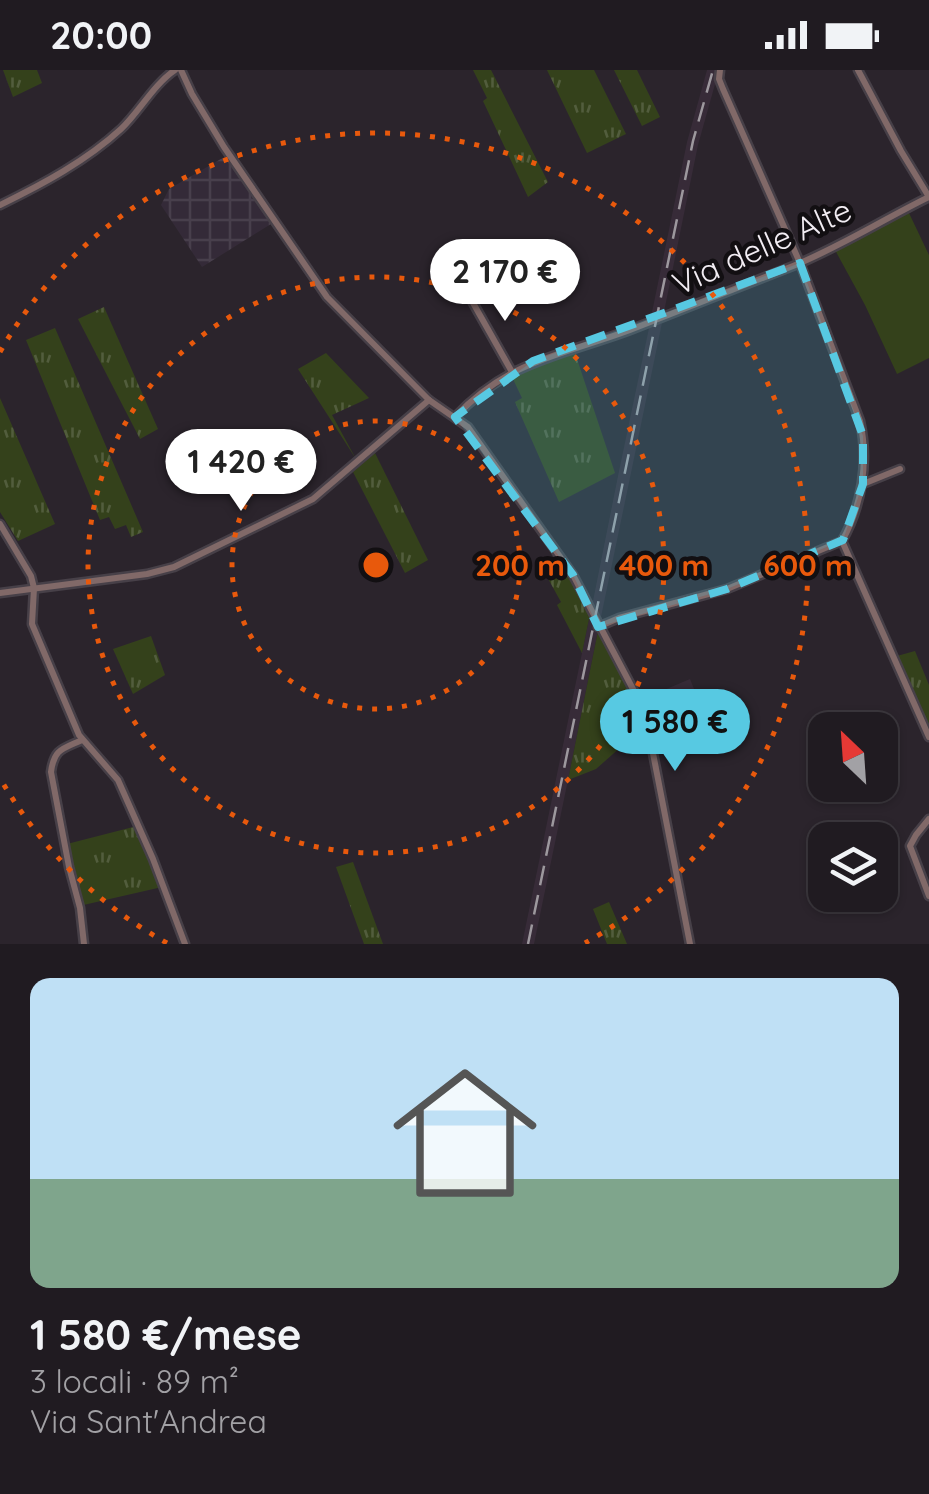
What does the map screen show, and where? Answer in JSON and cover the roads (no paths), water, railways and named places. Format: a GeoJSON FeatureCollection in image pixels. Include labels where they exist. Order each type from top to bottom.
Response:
{"type":"FeatureCollection","features":[{"type":"Feature","properties":{"kind":"street"},"geometry":{"type":"LineString","coordinates":[[0,205],[88,157],[131,119],[164,78],[178,70],[224,147],[327,298],[429,400],[468,427],[573,576],[645,712],[690,944]]}},
{"type":"Feature","properties":{"kind":"street"},"geometry":{"type":"LineString","coordinates":[[720,70],[719,79],[800,263],[860,421],[863,484],[842,541],[929,737]]}},
{"type":"Feature","properties":{"kind":"street"},"geometry":{"type":"LineString","coordinates":[[858,70],[929,197]]}},
{"type":"Feature","properties":{"kind":"street","name":"Via delle Alte"},"geometry":{"type":"LineString","coordinates":[[455,417],[472,399],[532,361],[638,327],[800,263],[929,197]]}},
{"type":"Feature","properties":{"kind":"street"},"geometry":{"type":"LineString","coordinates":[[468,294],[512,372]]}},
{"type":"Feature","properties":{"kind":"street"},"geometry":{"type":"LineString","coordinates":[[0,593],[174,568],[313,500],[429,400]]}},
{"type":"Feature","properties":{"kind":"street"},"geometry":{"type":"LineString","coordinates":[[863,484],[900,469]]}},
{"type":"Feature","properties":{"kind":"street"},"geometry":{"type":"LineString","coordinates":[[0,524],[29,572],[34,588],[32,624],[82,740],[118,780],[184,944]]}},
{"type":"Feature","properties":{"kind":"street"},"geometry":{"type":"LineString","coordinates":[[598,627],[727,589],[842,541]]}},
{"type":"Feature","properties":{"kind":"street"},"geometry":{"type":"LineString","coordinates":[[82,740],[53,758],[51,772],[84,944]]}},
{"type":"Feature","properties":{"kind":"street"},"geometry":{"type":"LineString","coordinates":[[929,819],[910,846],[929,896]]}},
{"type":"Feature","properties":{"kind":"railway"},"geometry":{"type":"LineString","coordinates":[[528,944],[693,141],[713,70]]}}]}
